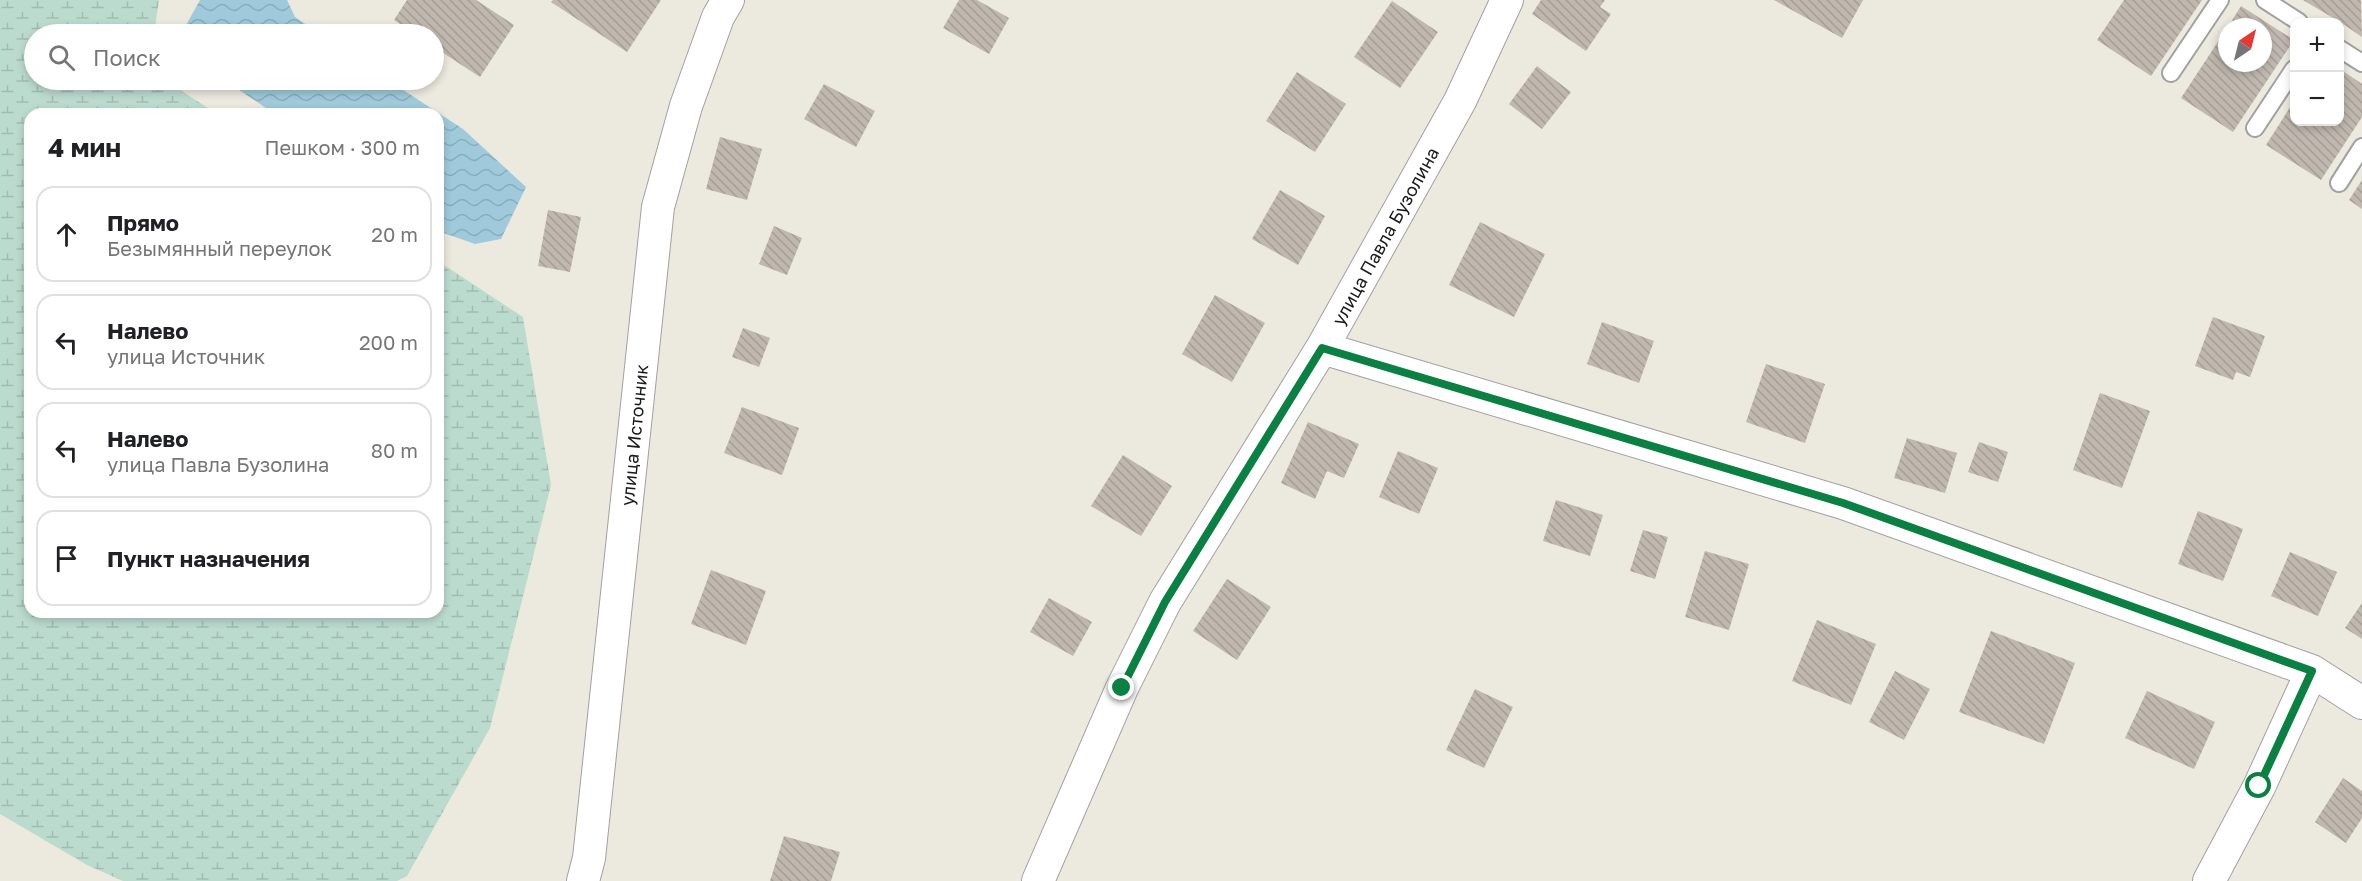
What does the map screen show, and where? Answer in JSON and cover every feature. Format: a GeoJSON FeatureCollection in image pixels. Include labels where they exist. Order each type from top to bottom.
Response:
{"type":"FeatureCollection","features":[{"type":"Feature","properties":{"kind":"street","name":"улица Источник"},"geometry":{"type":"LineString","coordinates":[[583,881],[589,858],[658,207],[687,106],[718,17],[728,0]]}},
{"type":"Feature","properties":{"kind":"street","name":"улица Павла Бузолина"},"geometry":{"type":"LineString","coordinates":[[1038,881],[1122,688],[1165,602],[1322,348],[1460,101],[1507,0]]}},
{"type":"Feature","properties":{"kind":"street"},"geometry":{"type":"LineString","coordinates":[[1322,348],[1843,503],[2312,671],[2362,703]]}},
{"type":"Feature","properties":{"kind":"street"},"geometry":{"type":"LineString","coordinates":[[2209,881],[2259,786],[2312,671]]}},
{"type":"Feature","properties":{"kind":"lane"},"geometry":{"type":"LineString","coordinates":[[2171,73],[2220,0]]}},
{"type":"Feature","properties":{"kind":"lane"},"geometry":{"type":"LineString","coordinates":[[2265,0],[2294,18]]}},
{"type":"Feature","properties":{"kind":"lane"},"geometry":{"type":"LineString","coordinates":[[2344,52],[2362,63]]}},
{"type":"Feature","properties":{"kind":"lane"},"geometry":{"type":"LineString","coordinates":[[2255,128],[2293,72]]}},
{"type":"Feature","properties":{"kind":"lane"},"geometry":{"type":"LineString","coordinates":[[2338,183],[2362,147]]}},
{"type":"Feature","properties":{"kind":"green space"},"geometry":{"type":"Polygon","coordinates":[[[0,0],[159,0],[155,24],[24,24],[24,90],[180,90],[208,108],[24,108],[24,618],[444,618],[444,265],[523,317],[551,485],[490,728],[407,876],[397,881],[123,881],[87,865],[0,814],[0,0]]]}},
{"type":"Feature","properties":{"kind":"water"},"geometry":{"type":"Polygon","coordinates":[[[200,0],[287,0],[295,17],[305,24],[187,24],[200,0]]]}},
{"type":"Feature","properties":{"kind":"water"},"geometry":{"type":"Polygon","coordinates":[[[239,90],[403,90],[431,108],[266,108],[239,90]]]}},
{"type":"Feature","properties":{"kind":"water"},"geometry":{"type":"Polygon","coordinates":[[[444,117],[463,129],[526,187],[501,239],[475,244],[444,233],[444,117]]]}},
{"type":"Feature","properties":{"kind":"building"},"geometry":{"type":"Polygon","coordinates":[[[407,0],[476,0],[514,25],[480,77],[444,54],[444,24],[400,24],[394,20],[407,0]]]}},
{"type":"Feature","properties":{"kind":"building"},"geometry":{"type":"Polygon","coordinates":[[[553,0],[661,0],[627,52],[551,2],[553,0]]]}},
{"type":"Feature","properties":{"kind":"building"},"geometry":{"type":"Polygon","coordinates":[[[959,0],[977,0],[1009,18],[989,54],[943,28],[959,0]]]}},
{"type":"Feature","properties":{"kind":"building"},"geometry":{"type":"Polygon","coordinates":[[[1541,0],[1605,0],[1600,7],[1611,14],[1586,51],[1532,14],[1541,0]]]}},
{"type":"Feature","properties":{"kind":"building"},"geometry":{"type":"Polygon","coordinates":[[[1774,0],[1863,0],[1842,38],[1774,0]]]}},
{"type":"Feature","properties":{"kind":"building"},"geometry":{"type":"Polygon","coordinates":[[[2124,0],[2202,0],[2151,76],[2097,40],[2124,0]]]}},
{"type":"Feature","properties":{"kind":"building"},"geometry":{"type":"Polygon","coordinates":[[[2303,0],[2361,0],[2362,37],[2344,25],[2344,18],[2333,18],[2303,0]]]}},
{"type":"Feature","properties":{"kind":"building"},"geometry":{"type":"Polygon","coordinates":[[[1392,1],[1438,32],[1400,88],[1354,57],[1392,1]]]}},
{"type":"Feature","properties":{"kind":"building"},"geometry":{"type":"Polygon","coordinates":[[[2241,6],[2260,18],[2234,18],[2241,6]]]}},
{"type":"Feature","properties":{"kind":"building"},"geometry":{"type":"Polygon","coordinates":[[[2272,26],[2290,37],[2290,46],[2233,132],[2181,98],[2218,42],[2218,72],[2272,72],[2272,26]]]}},
{"type":"Feature","properties":{"kind":"building"},"geometry":{"type":"Polygon","coordinates":[[[1537,66],[1571,92],[1542,129],[1509,104],[1537,66]]]}},
{"type":"Feature","properties":{"kind":"building"},"geometry":{"type":"Polygon","coordinates":[[[1297,72],[1346,104],[1315,152],[1266,121],[1297,72]]]}},
{"type":"Feature","properties":{"kind":"building"},"geometry":{"type":"Polygon","coordinates":[[[2344,72],[2362,84],[2362,117],[2321,180],[2266,145],[2290,107],[2290,126],[2344,126],[2344,72]]]}},
{"type":"Feature","properties":{"kind":"building"},"geometry":{"type":"Polygon","coordinates":[[[824,84],[875,111],[856,147],[804,119],[824,84]]]}},
{"type":"Feature","properties":{"kind":"building"},"geometry":{"type":"Polygon","coordinates":[[[720,137],[762,149],[747,200],[706,189],[720,137]]]}},
{"type":"Feature","properties":{"kind":"building"},"geometry":{"type":"Polygon","coordinates":[[[2362,180],[2362,209],[2349,200],[2362,180]]]}},
{"type":"Feature","properties":{"kind":"building"},"geometry":{"type":"Polygon","coordinates":[[[1280,190],[1325,216],[1298,265],[1252,239],[1280,190]]]}},
{"type":"Feature","properties":{"kind":"building"},"geometry":{"type":"Polygon","coordinates":[[[548,210],[581,217],[570,272],[538,266],[548,210]]]}},
{"type":"Feature","properties":{"kind":"building"},"geometry":{"type":"Polygon","coordinates":[[[1480,222],[1545,254],[1514,317],[1449,285],[1480,222]]]}},
{"type":"Feature","properties":{"kind":"building"},"geometry":{"type":"Polygon","coordinates":[[[774,226],[802,238],[787,275],[759,264],[774,226]]]}},
{"type":"Feature","properties":{"kind":"building"},"geometry":{"type":"Polygon","coordinates":[[[1215,295],[1265,323],[1232,382],[1182,354],[1215,295]]]}},
{"type":"Feature","properties":{"kind":"building"},"geometry":{"type":"Polygon","coordinates":[[[2213,317],[2265,336],[2250,377],[2236,372],[2233,380],[2195,366],[2213,317]]]}},
{"type":"Feature","properties":{"kind":"building"},"geometry":{"type":"Polygon","coordinates":[[[1602,322],[1654,341],[1639,383],[1587,364],[1602,322]]]}},
{"type":"Feature","properties":{"kind":"building"},"geometry":{"type":"Polygon","coordinates":[[[743,328],[770,338],[759,367],[732,357],[743,328]]]}},
{"type":"Feature","properties":{"kind":"building"},"geometry":{"type":"Polygon","coordinates":[[[1766,364],[1825,384],[1805,443],[1746,422],[1766,364]]]}},
{"type":"Feature","properties":{"kind":"building"},"geometry":{"type":"Polygon","coordinates":[[[2100,393],[2150,411],[2122,488],[2073,470],[2100,393]]]}},
{"type":"Feature","properties":{"kind":"building"},"geometry":{"type":"Polygon","coordinates":[[[742,407],[799,428],[782,475],[724,453],[742,407]]]}},
{"type":"Feature","properties":{"kind":"building"},"geometry":{"type":"Polygon","coordinates":[[[1308,422],[1359,444],[1344,478],[1327,471],[1315,499],[1281,483],[1308,422]]]}},
{"type":"Feature","properties":{"kind":"building"},"geometry":{"type":"Polygon","coordinates":[[[1907,438],[1957,453],[1945,493],[1894,478],[1907,438]]]}},
{"type":"Feature","properties":{"kind":"building"},"geometry":{"type":"Polygon","coordinates":[[[1979,442],[2008,452],[1998,482],[1968,472],[1979,442]]]}},
{"type":"Feature","properties":{"kind":"building"},"geometry":{"type":"Polygon","coordinates":[[[1398,451],[1438,468],[1419,514],[1379,497],[1398,451]]]}},
{"type":"Feature","properties":{"kind":"building"},"geometry":{"type":"Polygon","coordinates":[[[1123,455],[1172,486],[1141,536],[1091,506],[1123,455]]]}},
{"type":"Feature","properties":{"kind":"building"},"geometry":{"type":"Polygon","coordinates":[[[1556,500],[1603,515],[1590,556],[1543,541],[1556,500]]]}},
{"type":"Feature","properties":{"kind":"building"},"geometry":{"type":"Polygon","coordinates":[[[2198,511],[2243,529],[2223,581],[2178,564],[2198,511]]]}},
{"type":"Feature","properties":{"kind":"building"},"geometry":{"type":"Polygon","coordinates":[[[1643,530],[1668,537],[1655,579],[1630,571],[1643,530]]]}},
{"type":"Feature","properties":{"kind":"building"},"geometry":{"type":"Polygon","coordinates":[[[1705,551],[1749,564],[1729,630],[1685,617],[1705,551]]]}},
{"type":"Feature","properties":{"kind":"building"},"geometry":{"type":"Polygon","coordinates":[[[2290,552],[2337,572],[2318,616],[2271,596],[2290,552]]]}},
{"type":"Feature","properties":{"kind":"building"},"geometry":{"type":"Polygon","coordinates":[[[711,570],[766,591],[746,645],[691,624],[711,570]]]}},
{"type":"Feature","properties":{"kind":"building"},"geometry":{"type":"Polygon","coordinates":[[[1227,579],[1271,607],[1237,660],[1193,631],[1227,579]]]}},
{"type":"Feature","properties":{"kind":"building"},"geometry":{"type":"Polygon","coordinates":[[[1049,598],[1092,622],[1073,656],[1030,632],[1049,598]]]}},
{"type":"Feature","properties":{"kind":"building"},"geometry":{"type":"Polygon","coordinates":[[[2362,603],[2362,639],[2345,628],[2362,603]]]}},
{"type":"Feature","properties":{"kind":"building"},"geometry":{"type":"Polygon","coordinates":[[[1817,620],[1876,644],[1851,705],[1792,681],[1817,620]]]}},
{"type":"Feature","properties":{"kind":"building"},"geometry":{"type":"Polygon","coordinates":[[[1991,631],[2075,663],[2044,744],[1959,712],[1991,631]]]}},
{"type":"Feature","properties":{"kind":"building"},"geometry":{"type":"Polygon","coordinates":[[[1895,671],[1930,689],[1904,740],[1869,722],[1895,671]]]}},
{"type":"Feature","properties":{"kind":"building"},"geometry":{"type":"Polygon","coordinates":[[[1475,689],[1513,707],[1484,768],[1446,750],[1475,689]]]}},
{"type":"Feature","properties":{"kind":"building"},"geometry":{"type":"Polygon","coordinates":[[[2147,691],[2215,722],[2194,769],[2125,738],[2147,691]]]}},
{"type":"Feature","properties":{"kind":"building"},"geometry":{"type":"Polygon","coordinates":[[[2343,778],[2362,791],[2362,818],[2346,843],[2315,822],[2343,778]]]}},
{"type":"Feature","properties":{"kind":"building"},"geometry":{"type":"Polygon","coordinates":[[[784,836],[840,852],[831,881],[770,881],[784,836]]]}},
{"type":"Feature","properties":{"kind":"route"},"geometry":{"type":"LineString","coordinates":[[1122,688],[1165,602],[1322,348],[1843,503],[2312,671],[2259,786]]}}]}
